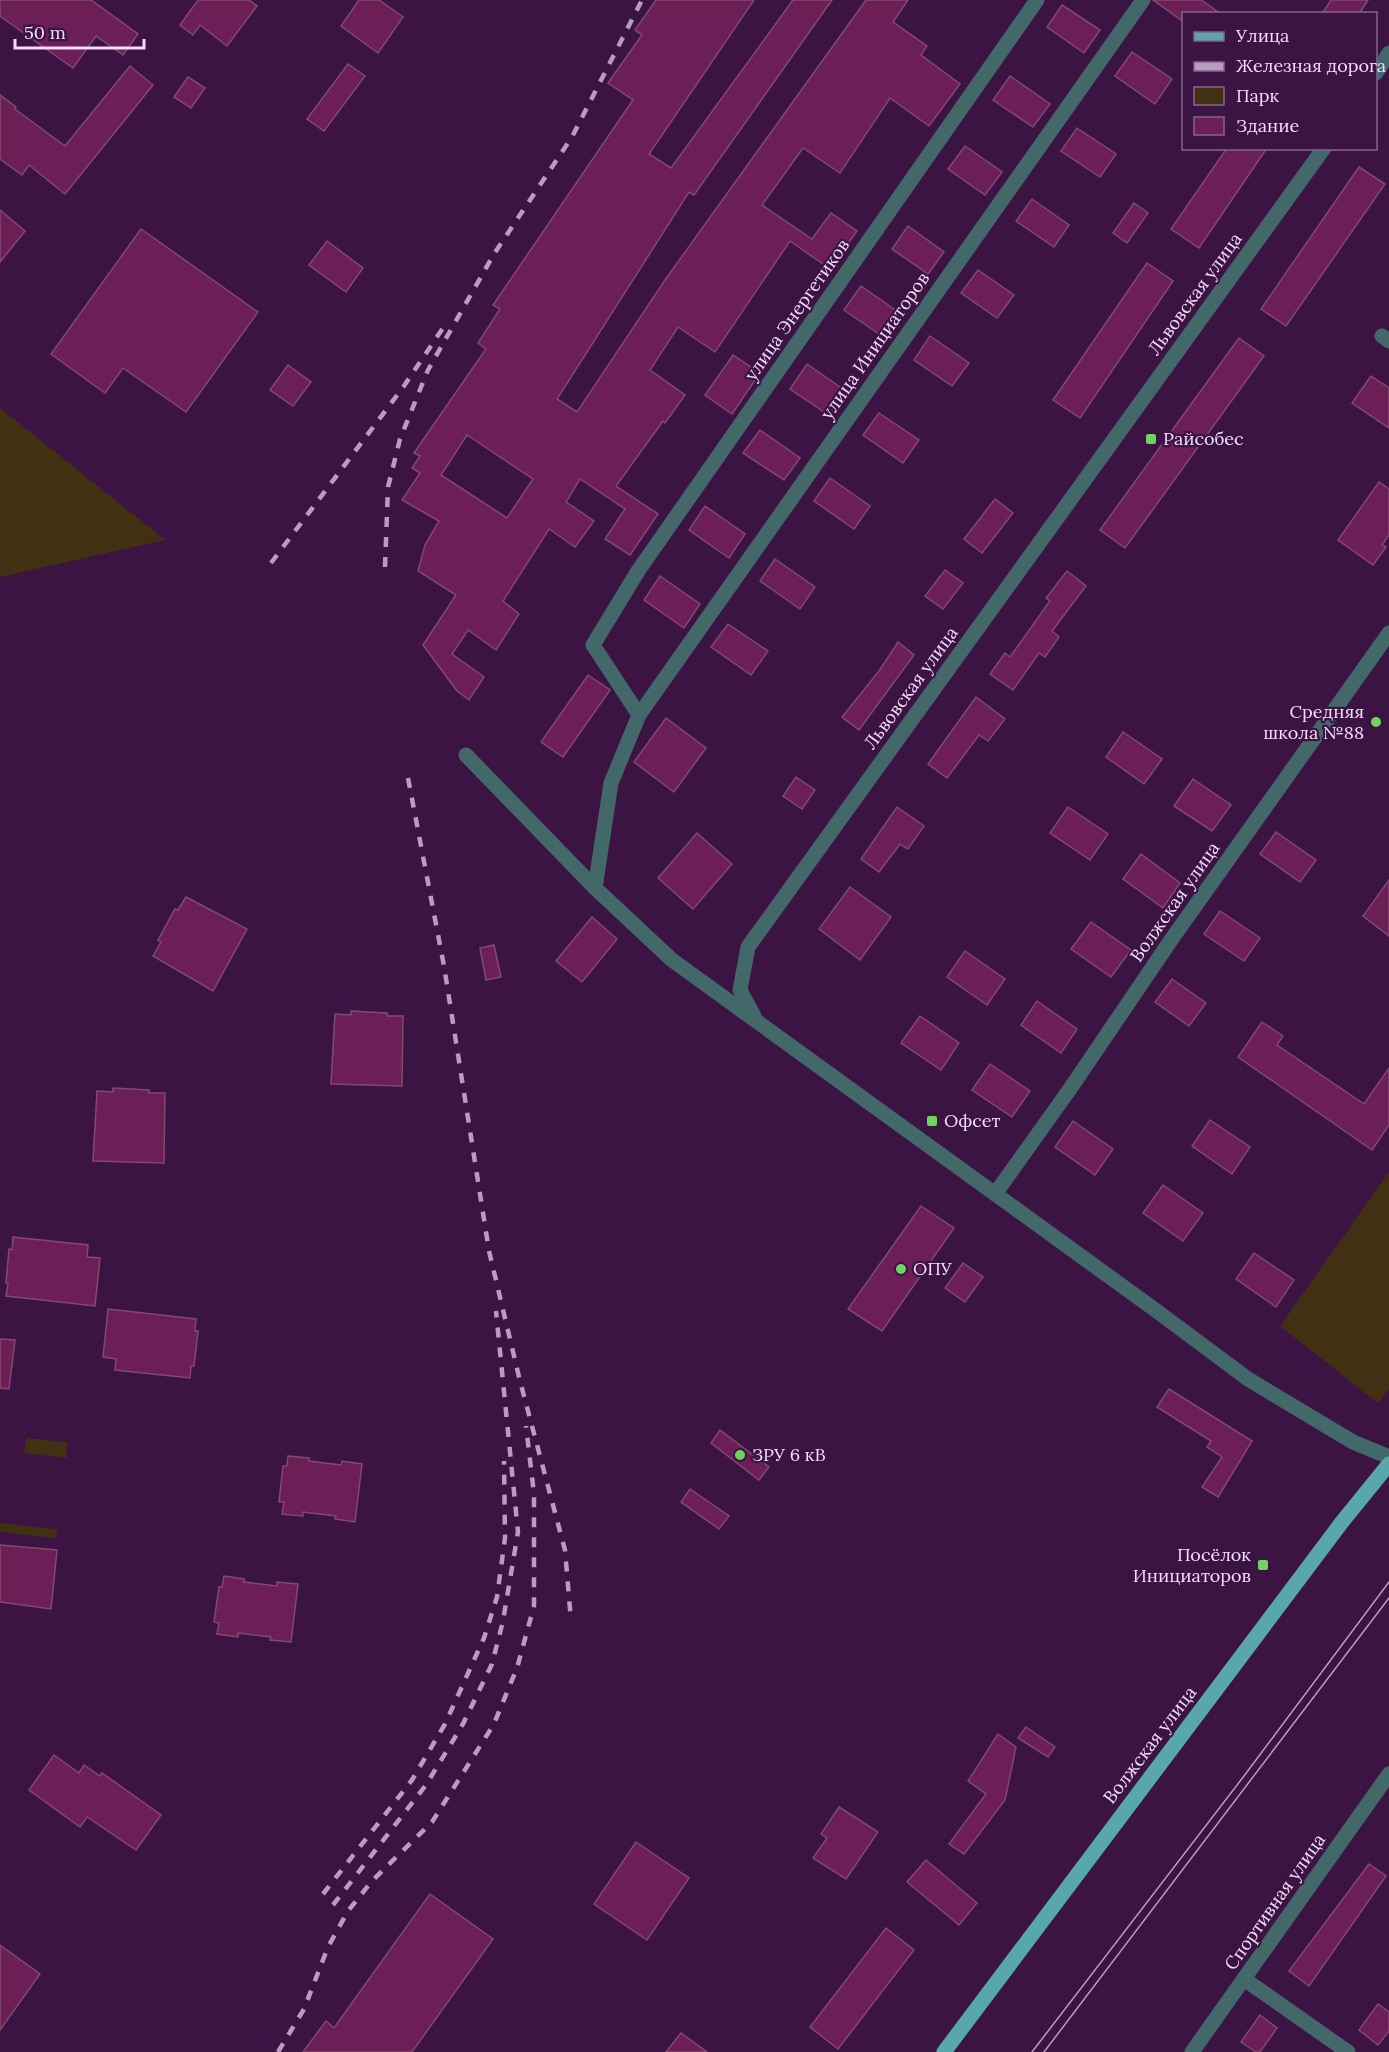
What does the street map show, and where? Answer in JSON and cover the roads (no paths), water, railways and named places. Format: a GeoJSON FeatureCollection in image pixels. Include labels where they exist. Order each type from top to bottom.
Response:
{"type":"FeatureCollection","features":[{"type":"Feature","properties":{"kind":"main road","name":"Волжская улица"},"geometry":{"type":"LineString","coordinates":[[944,2052],[1335,1531],[1389,1464]]}},
{"type":"Feature","properties":{"kind":"street","name":"улица Энергетиков"},"geometry":{"type":"LineString","coordinates":[[639,715],[593,645],[638,571],[1037,0]]}},
{"type":"Feature","properties":{"kind":"street","name":"улица Инициаторов"},"geometry":{"type":"LineString","coordinates":[[595,888],[611,783],[639,715],[1143,0]]}},
{"type":"Feature","properties":{"kind":"street"},"geometry":{"type":"LineString","coordinates":[[1377,71],[1389,53]]}},
{"type":"Feature","properties":{"kind":"street","name":"Львовская улица"},"geometry":{"type":"LineString","coordinates":[[1323,150],[748,946],[740,990],[757,1021],[1248,1379],[1353,1442],[1389,1457]]}},
{"type":"Feature","properties":{"kind":"street","name":"Волжская улица"},"geometry":{"type":"LineString","coordinates":[[995,1194],[1171,940],[1389,633]]}},
{"type":"Feature","properties":{"kind":"street"},"geometry":{"type":"LineString","coordinates":[[466,754],[595,888],[672,960],[757,1021]]}},
{"type":"Feature","properties":{"kind":"street","name":"Спортивная улица"},"geometry":{"type":"LineString","coordinates":[[1192,2052],[1389,1774]]}},
{"type":"Feature","properties":{"kind":"street"},"geometry":{"type":"LineString","coordinates":[[1244,1979],[1348,2052]]}},
{"type":"Feature","properties":{"kind":"tram line"},"geometry":{"type":"LineString","coordinates":[[1032,2052],[1244,1776],[1389,1582]]}},
{"type":"Feature","properties":{"kind":"tram line"},"geometry":{"type":"LineString","coordinates":[[1044,2052],[1389,1598]]}},
{"type":"Feature","properties":{"kind":"railway"},"geometry":{"type":"LineString","coordinates":[[385,567],[388,487],[400,439],[428,370],[494,254],[572,137],[642,0]]}},
{"type":"Feature","properties":{"kind":"railway"},"geometry":{"type":"LineString","coordinates":[[271,563],[404,386],[445,325]]}},
{"type":"Feature","properties":{"kind":"railway"},"geometry":{"type":"LineString","coordinates":[[408,778],[444,966],[489,1251],[520,1381],[565,1550],[571,1621]]}},
{"type":"Feature","properties":{"kind":"railway"},"geometry":{"type":"LineString","coordinates":[[333,1905],[426,1785],[463,1724],[492,1664],[503,1621],[518,1532],[496,1311]]}},
{"type":"Feature","properties":{"kind":"railway"},"geometry":{"type":"LineString","coordinates":[[278,2052],[304,2009],[328,1947],[348,1911],[372,1881],[432,1822],[494,1724],[517,1668],[534,1606],[534,1494],[526,1426]]}},
{"type":"Feature","properties":{"kind":"railway"},"geometry":{"type":"LineString","coordinates":[[323,1894],[412,1780],[445,1724],[484,1638],[497,1597],[505,1538],[504,1461]]}},
{"type":"Feature","properties":{"kind":"place","name":"Райсобес"},"geometry":{"type":"Point","coordinates":[1151,439]}},
{"type":"Feature","properties":{"kind":"place","name":"Средняя школа №88"},"geometry":{"type":"Point","coordinates":[1376,722]}},
{"type":"Feature","properties":{"kind":"place","name":"Офсет"},"geometry":{"type":"Point","coordinates":[932,1121]}},
{"type":"Feature","properties":{"kind":"place","name":"ОПУ"},"geometry":{"type":"Point","coordinates":[901,1269]}},
{"type":"Feature","properties":{"kind":"place","name":"ЗРУ 6 кВ"},"geometry":{"type":"Point","coordinates":[740,1455]}},
{"type":"Feature","properties":{"kind":"place","name":"Посёлок Инициаторов"},"geometry":{"type":"Point","coordinates":[1263,1565]}}]}
